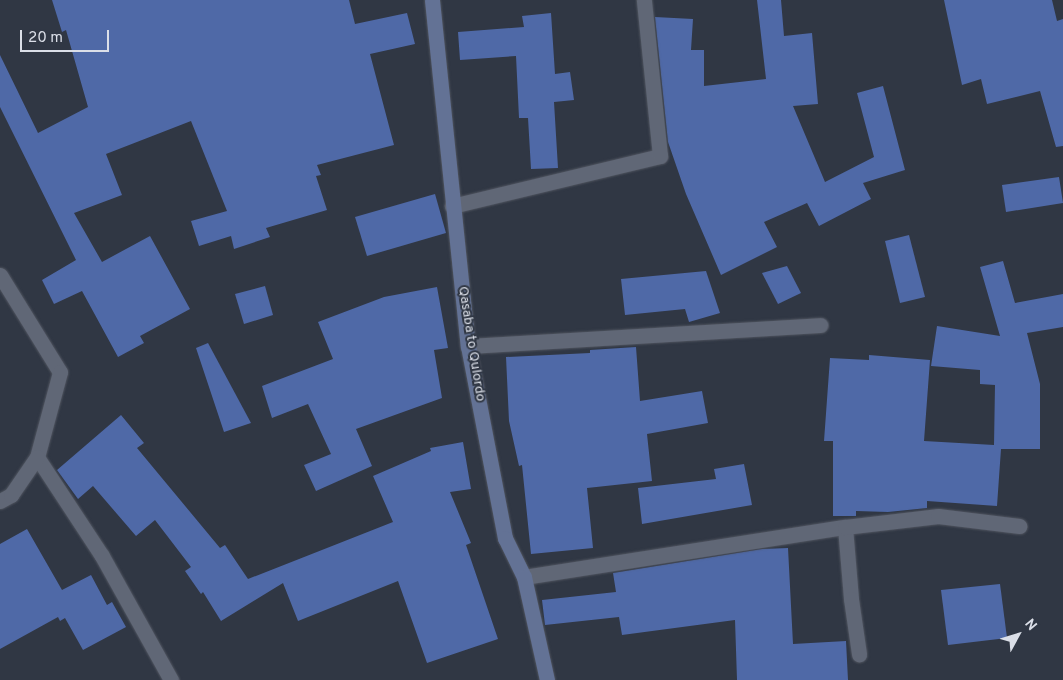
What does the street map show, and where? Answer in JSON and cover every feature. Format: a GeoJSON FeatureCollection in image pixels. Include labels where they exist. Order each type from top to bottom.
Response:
{"type":"FeatureCollection","features":[{"type":"Feature","properties":{"kind":"street","name":"Qasaba to Qulordo"},"geometry":{"type":"LineString","coordinates":[[432,0],[468,346],[505,538],[524,576],[547,680]]}},
{"type":"Feature","properties":{"kind":"street"},"geometry":{"type":"LineString","coordinates":[[452,206],[660,156],[644,0]]}},
{"type":"Feature","properties":{"kind":"street"},"geometry":{"type":"LineString","coordinates":[[0,275],[60,372],[37,457],[11,495],[0,501]]}},
{"type":"Feature","properties":{"kind":"street"},"geometry":{"type":"LineString","coordinates":[[468,346],[820,325]]}},
{"type":"Feature","properties":{"kind":"street"},"geometry":{"type":"LineString","coordinates":[[37,457],[102,556],[170,680]]}},
{"type":"Feature","properties":{"kind":"street"},"geometry":{"type":"LineString","coordinates":[[524,576],[845,527],[938,516],[1019,526]]}},
{"type":"Feature","properties":{"kind":"street"},"geometry":{"type":"LineString","coordinates":[[845,527],[851,599],[859,654]]}},
{"type":"Feature","properties":{"kind":"building"},"geometry":{"type":"Polygon","coordinates":[[[52,0],[349,0],[355,24],[407,13],[415,44],[370,54],[394,145],[317,165],[321,175],[316,176],[327,210],[266,228],[270,237],[234,249],[231,236],[199,246],[191,221],[227,211],[191,121],[106,154],[122,195],[74,213],[102,262],[150,236],[190,309],[140,336],[144,343],[118,357],[82,291],[54,304],[42,280],[76,260],[0,107],[0,55],[38,133],[88,107],[66,30],[62,32],[52,0]]]}},
{"type":"Feature","properties":{"kind":"building"},"geometry":{"type":"Polygon","coordinates":[[[757,0],[781,0],[784,36],[812,33],[818,104],[793,106],[825,182],[874,157],[857,93],[883,86],[905,170],[863,183],[871,199],[819,226],[807,203],[764,222],[777,247],[721,275],[686,194],[668,142],[655,17],[693,19],[691,50],[704,50],[704,86],[766,79],[757,0]]]}},
{"type":"Feature","properties":{"kind":"building"},"geometry":{"type":"Polygon","coordinates":[[[944,0],[1052,0],[1057,21],[1063,19],[1063,146],[1056,147],[1040,91],[987,104],[981,79],[962,85],[944,0]]]}},
{"type":"Feature","properties":{"kind":"building"},"geometry":{"type":"Polygon","coordinates":[[[551,13],[555,74],[570,72],[574,100],[554,102],[558,168],[531,169],[528,118],[519,118],[516,56],[460,60],[458,32],[524,27],[522,16],[551,13]]]}},
{"type":"Feature","properties":{"kind":"building"},"geometry":{"type":"Polygon","coordinates":[[[1059,177],[1063,203],[1006,212],[1002,185],[1059,177]]]}},
{"type":"Feature","properties":{"kind":"building"},"geometry":{"type":"Polygon","coordinates":[[[435,194],[446,233],[367,256],[355,217],[435,194]]]}},
{"type":"Feature","properties":{"kind":"building"},"geometry":{"type":"Polygon","coordinates":[[[909,235],[925,297],[900,303],[885,241],[909,235]]]}},
{"type":"Feature","properties":{"kind":"building"},"geometry":{"type":"Polygon","coordinates":[[[1003,261],[1015,303],[1063,294],[1063,327],[1027,333],[1040,384],[1040,449],[1001,449],[997,506],[927,501],[927,508],[888,512],[856,511],[856,516],[833,516],[833,441],[824,441],[830,358],[869,360],[869,355],[930,360],[924,441],[994,445],[995,385],[980,384],[980,370],[931,366],[937,326],[1000,336],[980,267],[1003,261]]]}},
{"type":"Feature","properties":{"kind":"building"},"geometry":{"type":"Polygon","coordinates":[[[787,266],[801,293],[778,304],[762,273],[787,266]]]}},
{"type":"Feature","properties":{"kind":"building"},"geometry":{"type":"Polygon","coordinates":[[[706,271],[720,313],[689,322],[685,309],[625,315],[621,279],[706,271]]]}},
{"type":"Feature","properties":{"kind":"building"},"geometry":{"type":"Polygon","coordinates":[[[265,286],[273,315],[244,324],[235,294],[265,286]]]}},
{"type":"Feature","properties":{"kind":"building"},"geometry":{"type":"Polygon","coordinates":[[[437,287],[448,348],[434,350],[442,398],[356,429],[372,466],[316,491],[304,465],[331,454],[308,404],[272,418],[262,386],[333,359],[318,322],[384,297],[437,287]]]}},
{"type":"Feature","properties":{"kind":"building"},"geometry":{"type":"Polygon","coordinates":[[[208,343],[251,423],[224,432],[196,348],[208,343]]]}},
{"type":"Feature","properties":{"kind":"building"},"geometry":{"type":"Polygon","coordinates":[[[636,347],[640,401],[702,391],[708,423],[647,434],[652,481],[587,488],[593,548],[531,554],[522,465],[519,466],[509,421],[506,357],[590,353],[590,350],[636,347]]]}},
{"type":"Feature","properties":{"kind":"building"},"geometry":{"type":"Polygon","coordinates":[[[121,415],[144,443],[137,448],[220,548],[225,545],[248,579],[393,522],[373,476],[431,451],[430,448],[463,442],[471,489],[450,492],[471,543],[466,545],[498,639],[427,663],[398,581],[298,621],[283,583],[221,621],[203,592],[201,594],[185,571],[191,567],[155,520],[136,536],[93,486],[78,499],[57,470],[121,415]]]}},
{"type":"Feature","properties":{"kind":"building"},"geometry":{"type":"Polygon","coordinates":[[[744,464],[752,505],[642,524],[638,488],[716,479],[714,469],[744,464]]]}},
{"type":"Feature","properties":{"kind":"building"},"geometry":{"type":"Polygon","coordinates":[[[27,529],[62,590],[91,575],[107,605],[112,602],[126,627],[83,650],[65,618],[60,621],[58,617],[0,649],[0,544],[27,529]]]}},
{"type":"Feature","properties":{"kind":"building"},"geometry":{"type":"Polygon","coordinates":[[[788,548],[793,644],[846,641],[848,680],[737,680],[735,620],[622,635],[619,617],[545,625],[542,600],[616,592],[613,573],[762,549],[788,548]]]}},
{"type":"Feature","properties":{"kind":"building"},"geometry":{"type":"Polygon","coordinates":[[[1000,584],[1007,638],[948,645],[941,590],[1000,584]]]}}]}
